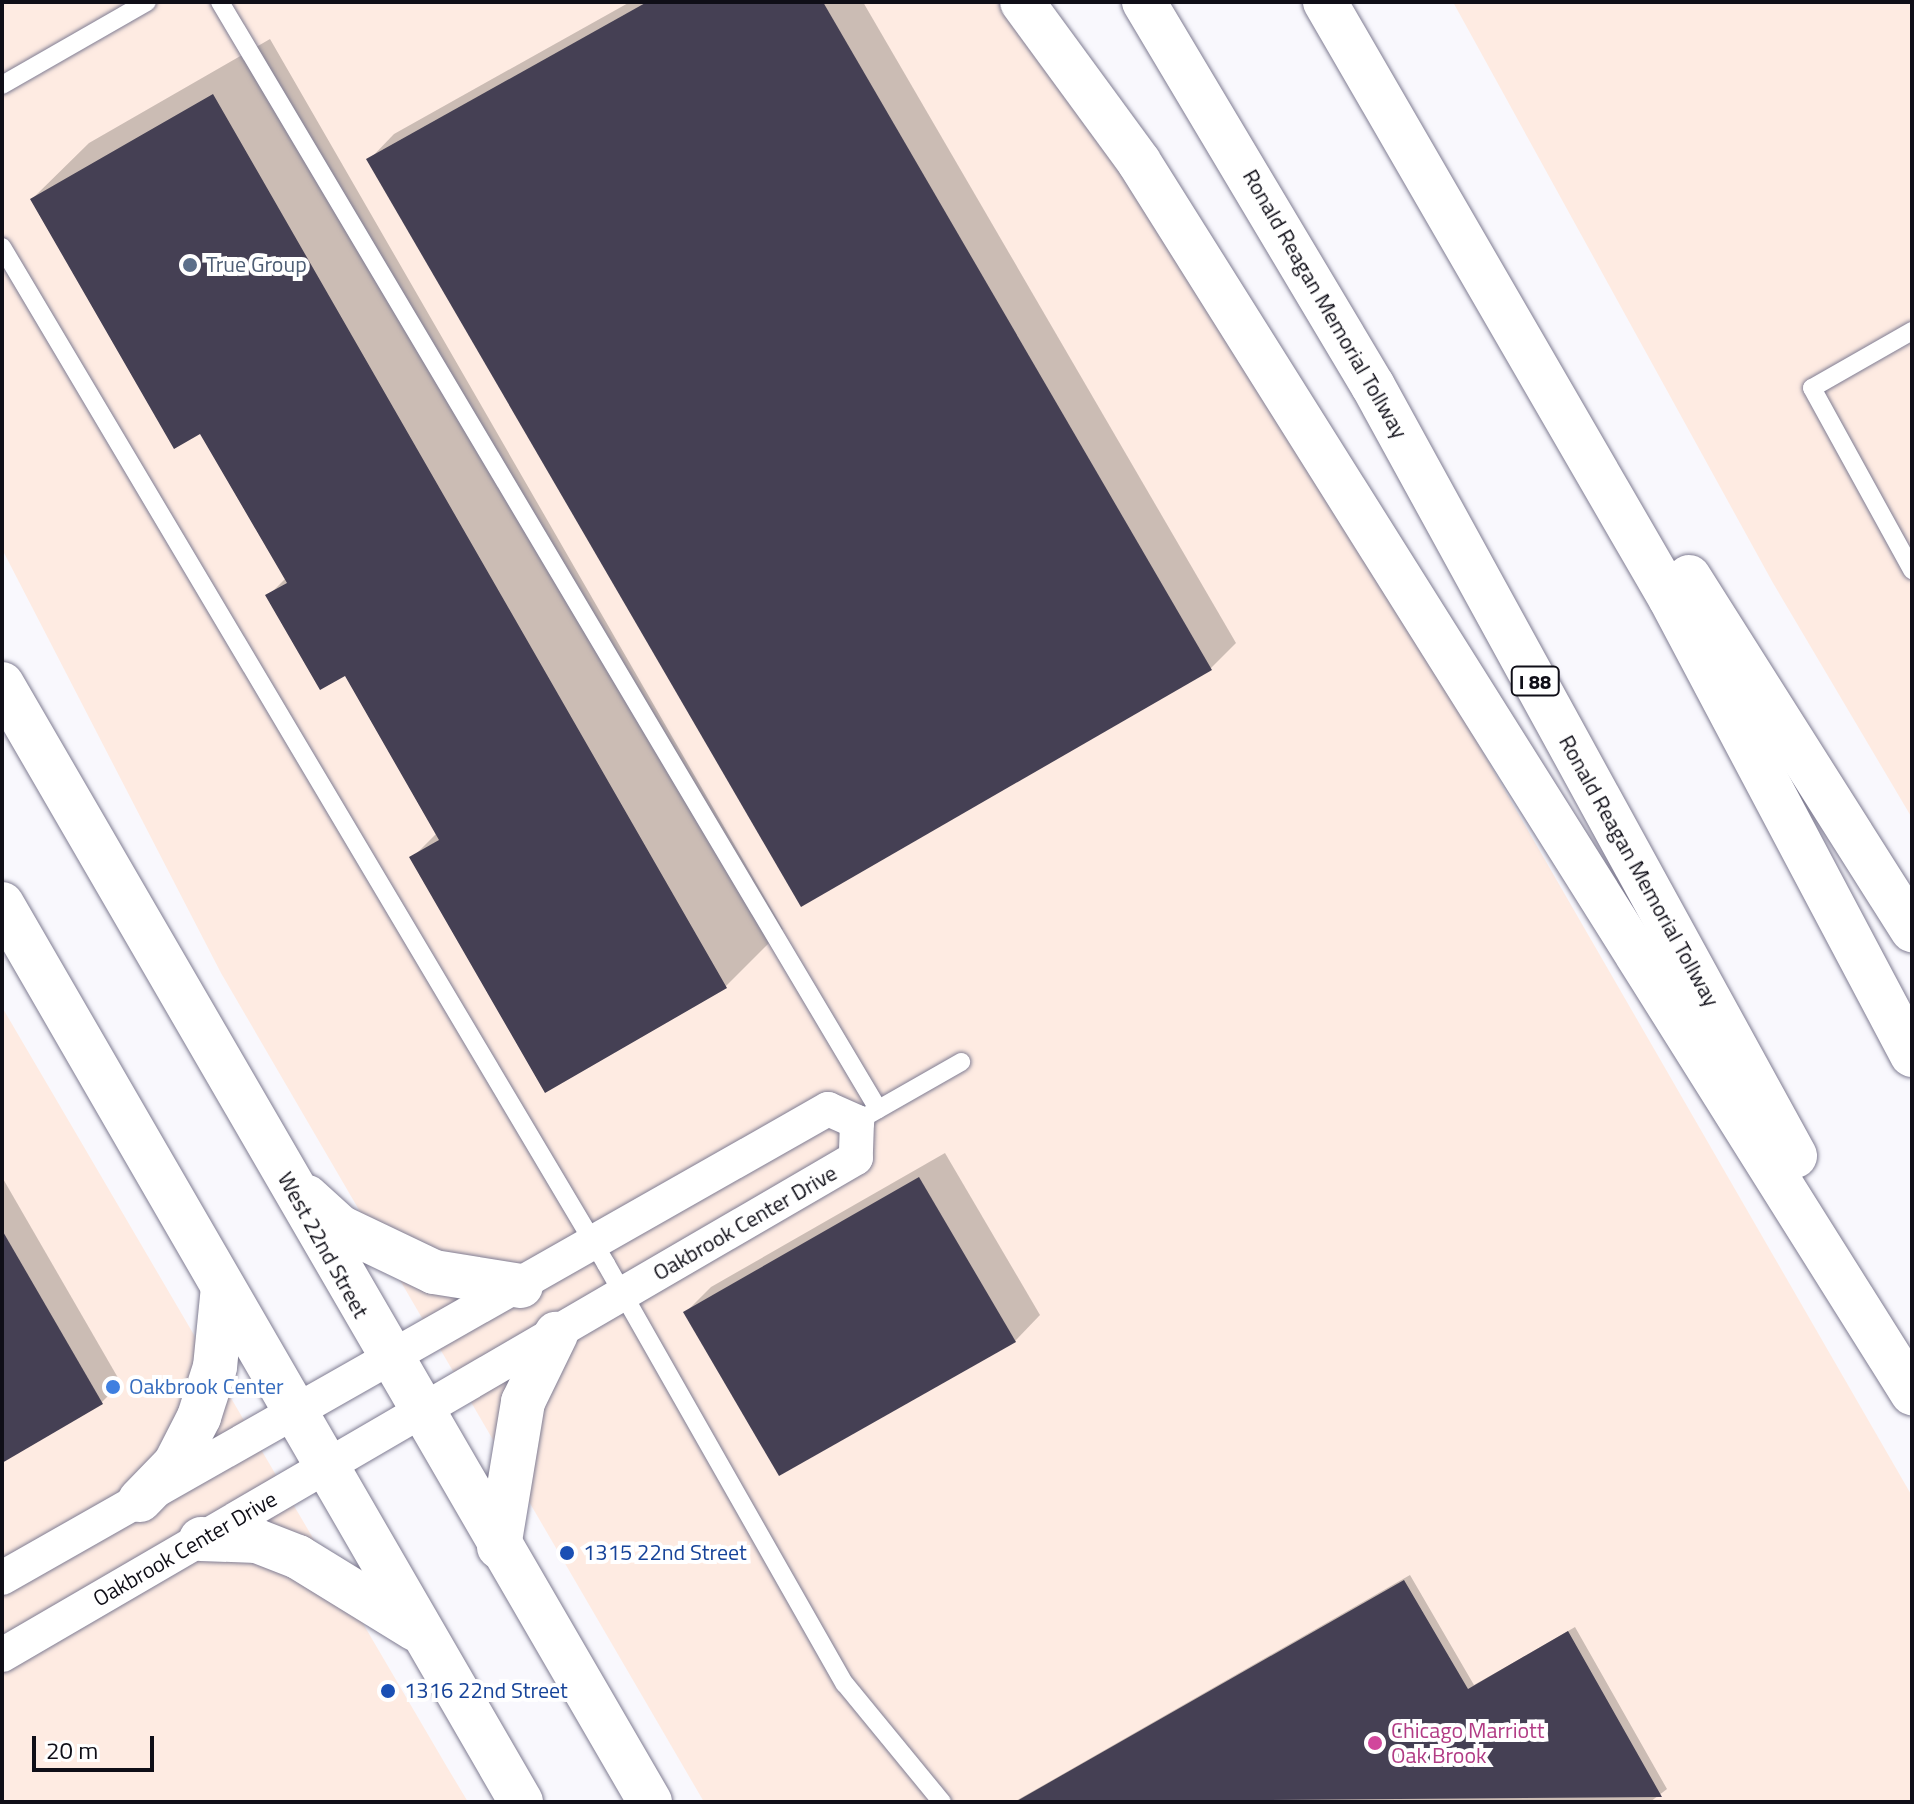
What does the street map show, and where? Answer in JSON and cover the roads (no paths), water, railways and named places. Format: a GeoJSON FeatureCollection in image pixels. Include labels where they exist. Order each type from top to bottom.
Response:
{"type":"FeatureCollection","features":[{"type":"Feature","properties":{"kind":"main road"},"geometry":{"type":"LineString","coordinates":[[1022,2],[1139,162],[1912,1393]]}},
{"type":"Feature","properties":{"kind":"main road","name":"Ronald Reagan Memorial Tollway"},"geometry":{"type":"LineString","coordinates":[[1144,2],[1373,386],[1912,1370]]}},
{"type":"Feature","properties":{"kind":"main road"},"geometry":{"type":"LineString","coordinates":[[1325,2],[1912,930]]}},
{"type":"Feature","properties":{"kind":"main road"},"geometry":{"type":"LineString","coordinates":[[1393,111],[1670,598],[1912,1055]]}},
{"type":"Feature","properties":{"kind":"main road","name":"West 22nd Street"},"geometry":{"type":"LineString","coordinates":[[2,684],[419,1413],[650,1802]]}},
{"type":"Feature","properties":{"kind":"main road"},"geometry":{"type":"LineString","coordinates":[[2,904],[521,1802]]}},
{"type":"Feature","properties":{"kind":"main road"},"geometry":{"type":"LineString","coordinates":[[284,1175],[340,1227],[383,1249],[434,1272],[521,1286]]}},
{"type":"Feature","properties":{"kind":"main road"},"geometry":{"type":"LineString","coordinates":[[140,1500],[175,1464],[199,1417],[215,1367],[223,1287]]}},
{"type":"Feature","properties":{"kind":"main road"},"geometry":{"type":"LineString","coordinates":[[499,1547],[523,1402],[556,1334]]}},
{"type":"Feature","properties":{"kind":"main road"},"geometry":{"type":"LineString","coordinates":[[201,1539],[257,1541],[298,1557],[423,1635]]}},
{"type":"Feature","properties":{"kind":"street"},"geometry":{"type":"LineString","coordinates":[[2,1578],[828,1109],[868,1116]]}},
{"type":"Feature","properties":{"kind":"street","name":"Oakbrook Center Drive"},"geometry":{"type":"LineString","coordinates":[[2,1655],[856,1158],[868,1116]]}},
{"type":"Feature","properties":{"kind":"lane"},"geometry":{"type":"LineString","coordinates":[[2,85],[147,2]]}},
{"type":"Feature","properties":{"kind":"lane"},"geometry":{"type":"LineString","coordinates":[[220,2],[868,1116],[961,1062]]}},
{"type":"Feature","properties":{"kind":"lane"},"geometry":{"type":"LineString","coordinates":[[2,247],[594,1244],[845,1684],[942,1802]]}},
{"type":"Feature","properties":{"kind":"lane"},"geometry":{"type":"LineString","coordinates":[[1912,331],[1812,388],[1912,570]]}},
{"type":"Feature","properties":{"kind":"place","name":"True Group"},"geometry":{"type":"Point","coordinates":[190,265]}},
{"type":"Feature","properties":{"kind":"place","name":"Oakbrook Center"},"geometry":{"type":"Point","coordinates":[113,1387]}},
{"type":"Feature","properties":{"kind":"place","name":"1315 22nd Street"},"geometry":{"type":"Point","coordinates":[567,1553]}},
{"type":"Feature","properties":{"kind":"place","name":"1316 22nd Street"},"geometry":{"type":"Point","coordinates":[388,1691]}},
{"type":"Feature","properties":{"kind":"place","name":"Chicago Marriott Oak Brook"},"geometry":{"type":"Point","coordinates":[1375,1743]}}]}
